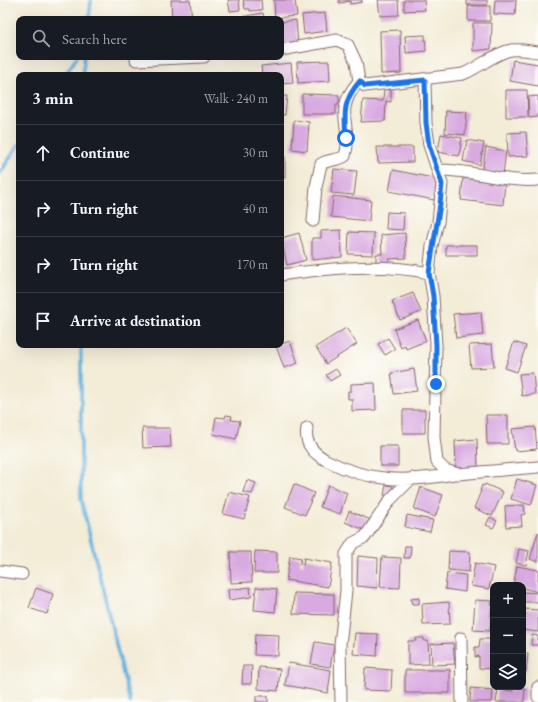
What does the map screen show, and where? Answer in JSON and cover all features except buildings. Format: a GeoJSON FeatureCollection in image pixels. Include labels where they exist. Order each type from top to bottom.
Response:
{"type":"FeatureCollection","features":[{"type":"Feature","properties":{"kind":"street"},"geometry":{"type":"LineString","coordinates":[[284,49],[337,40],[348,45],[356,62],[360,81],[365,86],[425,80],[463,74],[477,68],[495,56],[508,51],[538,52]]}},
{"type":"Feature","properties":{"kind":"street"},"geometry":{"type":"LineString","coordinates":[[425,80],[428,138],[442,184],[429,273],[433,296],[436,345],[434,436],[436,462],[445,470],[458,474]]}},
{"type":"Feature","properties":{"kind":"street"},"geometry":{"type":"LineString","coordinates":[[313,221],[316,187],[321,164],[327,160],[339,160],[345,156],[347,148],[344,121],[345,106],[350,93],[360,81]]}},
{"type":"Feature","properties":{"kind":"street"},"geometry":{"type":"LineString","coordinates":[[437,170],[457,169],[520,181],[538,180]]}},
{"type":"Feature","properties":{"kind":"street"},"geometry":{"type":"LineString","coordinates":[[284,275],[329,269],[390,267],[429,273]]}},
{"type":"Feature","properties":{"kind":"street"},"geometry":{"type":"LineString","coordinates":[[307,428],[306,437],[310,449],[322,459],[343,469],[366,477],[387,479],[412,478],[538,466]]}},
{"type":"Feature","properties":{"kind":"street"},"geometry":{"type":"LineString","coordinates":[[341,702],[340,645],[346,591],[346,554],[353,543],[365,537],[390,500],[412,478]]}},
{"type":"Feature","properties":{"kind":"street"},"geometry":{"type":"LineString","coordinates":[[0,571],[22,574]]}},
{"type":"Feature","properties":{"kind":"street"},"geometry":{"type":"LineString","coordinates":[[461,638],[462,702]]}},
{"type":"Feature","properties":{"kind":"waterway"},"geometry":{"type":"LineString","coordinates":[[89,16],[91,0]]}},
{"type":"Feature","properties":{"kind":"waterway"},"geometry":{"type":"LineString","coordinates":[[67,72],[75,60]]}},
{"type":"Feature","properties":{"kind":"waterway"},"geometry":{"type":"LineString","coordinates":[[83,72],[84,60]]}},
{"type":"Feature","properties":{"kind":"waterway"},"geometry":{"type":"LineString","coordinates":[[0,173],[16,149]]}},
{"type":"Feature","properties":{"kind":"waterway"},"geometry":{"type":"LineString","coordinates":[[81,348],[81,499],[130,702]]}},
{"type":"Feature","properties":{"kind":"route"},"geometry":{"type":"LineString","coordinates":[[346,138],[344,121],[345,106],[350,93],[360,81],[365,86],[425,80],[426,123],[429,145],[442,184],[438,222],[432,246],[429,273],[433,296],[436,345],[436,384]]}}]}
